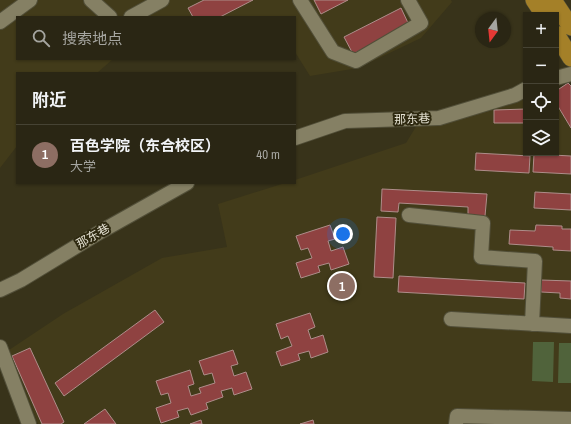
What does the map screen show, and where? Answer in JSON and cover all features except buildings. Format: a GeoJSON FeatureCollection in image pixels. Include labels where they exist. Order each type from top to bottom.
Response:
{"type":"FeatureCollection","features":[{"type":"Feature","properties":{"kind":"main road"},"geometry":{"type":"LineString","coordinates":[[534,0],[542,12]]}},
{"type":"Feature","properties":{"kind":"main road"},"geometry":{"type":"LineString","coordinates":[[553,0],[571,27]]}},
{"type":"Feature","properties":{"kind":"main road"},"geometry":{"type":"LineString","coordinates":[[559,39],[571,58]]}},
{"type":"Feature","properties":{"kind":"street"},"geometry":{"type":"LineString","coordinates":[[0,22],[30,0]]}},
{"type":"Feature","properties":{"kind":"street"},"geometry":{"type":"LineString","coordinates":[[91,0],[109,16]]}},
{"type":"Feature","properties":{"kind":"street"},"geometry":{"type":"LineString","coordinates":[[133,16],[162,0]]}},
{"type":"Feature","properties":{"kind":"street"},"geometry":{"type":"LineString","coordinates":[[300,0],[333,52],[356,61],[421,23],[408,0]]}},
{"type":"Feature","properties":{"kind":"street"},"geometry":{"type":"LineString","coordinates":[[559,77],[571,74]]}},
{"type":"Feature","properties":{"kind":"street","name":"那东巷"},"geometry":{"type":"LineString","coordinates":[[296,138],[345,121],[439,118],[515,95],[523,91]]}},
{"type":"Feature","properties":{"kind":"street","name":"那东巷"},"geometry":{"type":"LineString","coordinates":[[0,290],[20,280],[100,232],[185,184]]}},
{"type":"Feature","properties":{"kind":"street"},"geometry":{"type":"LineString","coordinates":[[409,215],[483,223],[481,257],[535,261],[532,324]]}},
{"type":"Feature","properties":{"kind":"street"},"geometry":{"type":"LineString","coordinates":[[451,320],[571,326]]}},
{"type":"Feature","properties":{"kind":"street"},"geometry":{"type":"LineString","coordinates":[[0,347],[29,424]]}},
{"type":"Feature","properties":{"kind":"street"},"geometry":{"type":"LineString","coordinates":[[456,424],[457,416],[571,419]]}},
{"type":"Feature","properties":{"kind":"shaded area"},"geometry":{"type":"Polygon","coordinates":[[[0,0],[451,0],[452,2],[421,38],[358,68],[310,76],[296,54],[296,16],[16,16],[16,60],[112,60],[98,72],[16,72],[16,147],[0,168],[0,0]]]}},
{"type":"Feature","properties":{"kind":"shaded area"},"geometry":{"type":"Polygon","coordinates":[[[523,97],[523,156],[559,156],[559,108],[571,126],[571,424],[38,424],[9,350],[63,314],[162,258],[227,247],[218,204],[282,184],[296,184],[296,180],[406,143],[417,125],[523,97]]]}},
{"type":"Feature","properties":{"kind":"green space"},"geometry":{"type":"Polygon","coordinates":[[[533,342],[554,342],[553,382],[532,381],[533,342]]]}},
{"type":"Feature","properties":{"kind":"green space"},"geometry":{"type":"Polygon","coordinates":[[[559,343],[571,343],[571,383],[558,383],[559,343]]]}},
{"type":"Feature","properties":{"kind":"place","name":"百色学院（东合校区）"},"geometry":{"type":"Point","coordinates":[342,286]}}]}
